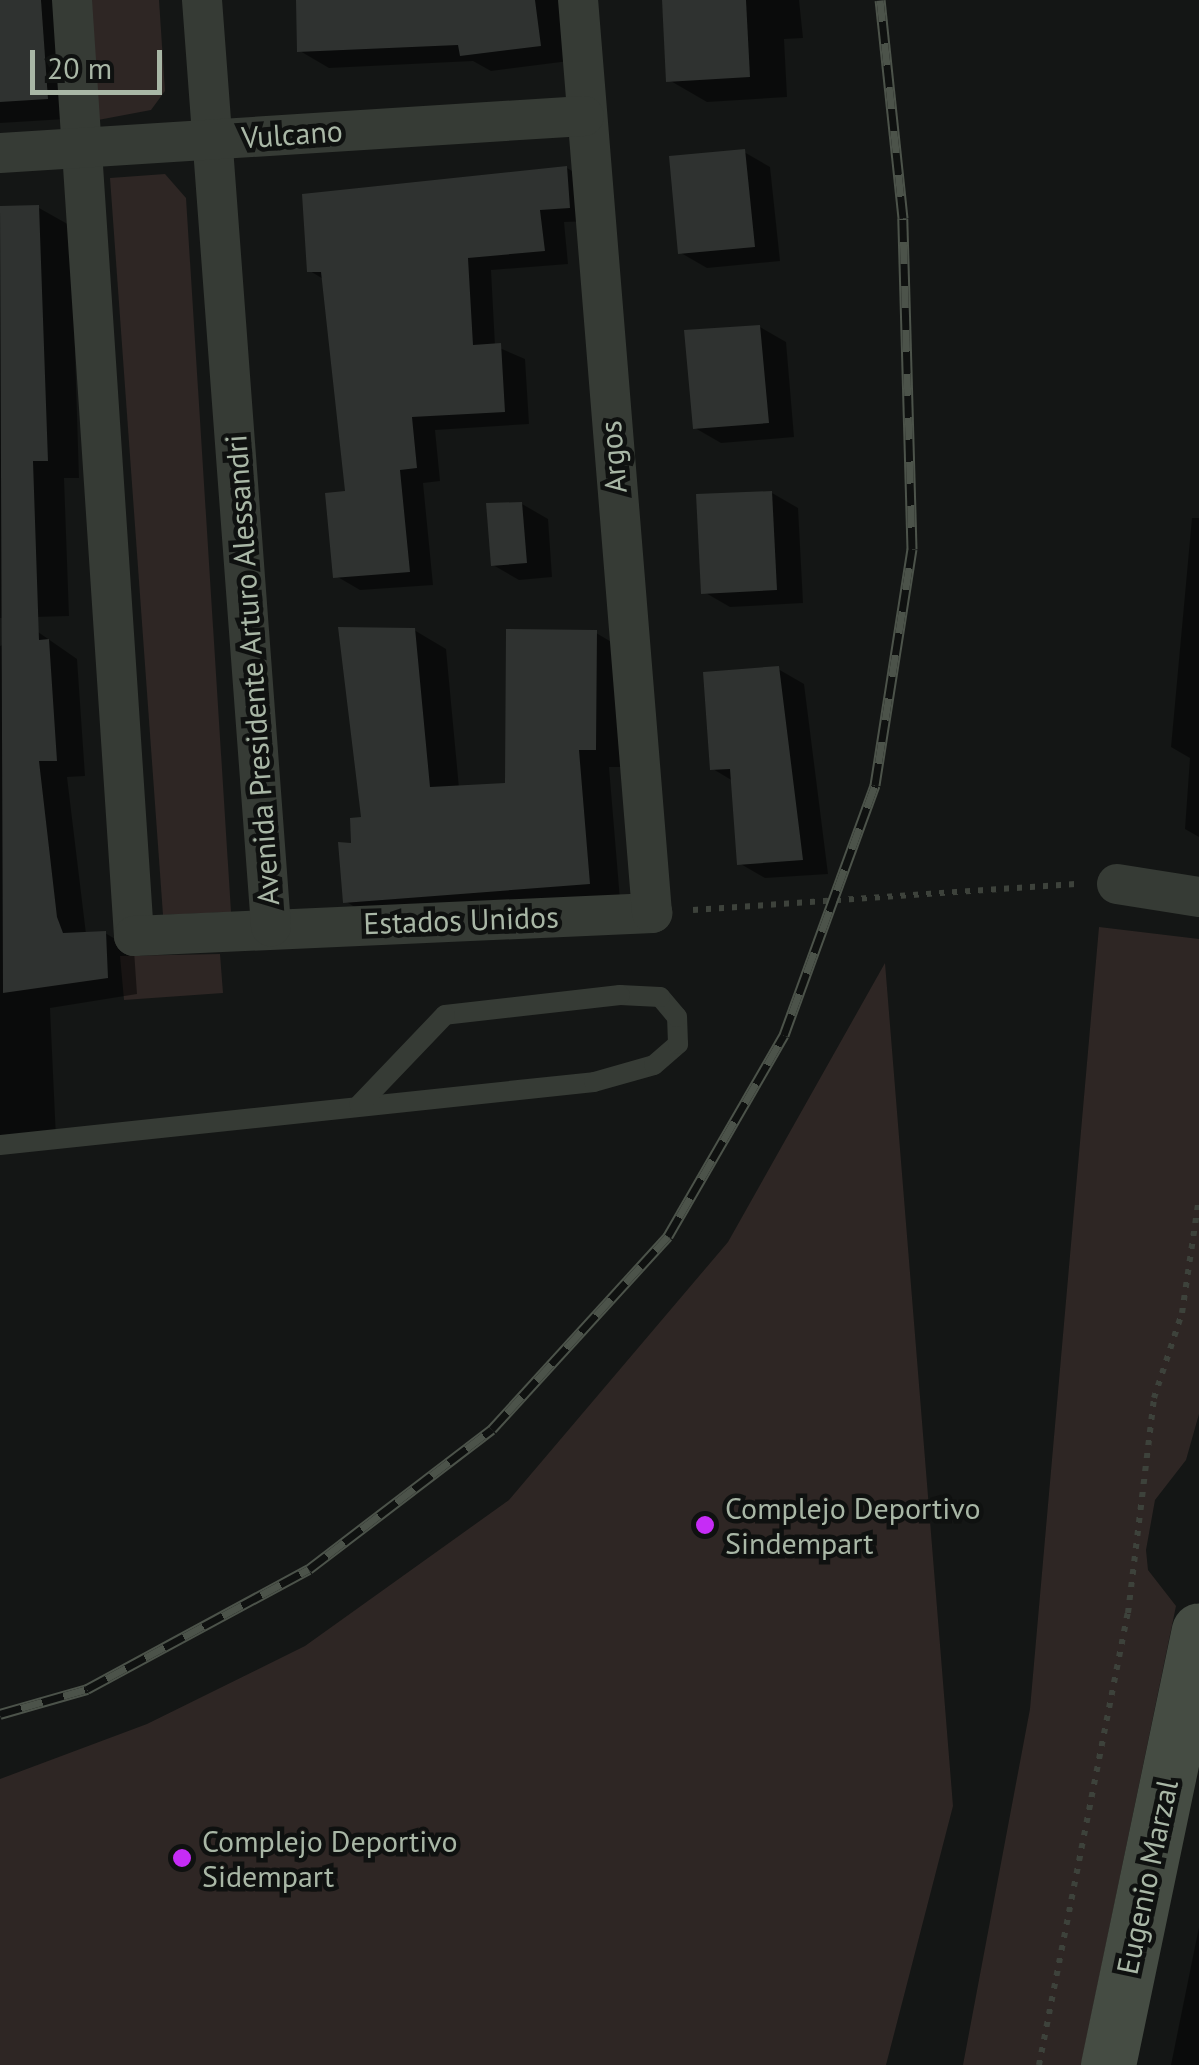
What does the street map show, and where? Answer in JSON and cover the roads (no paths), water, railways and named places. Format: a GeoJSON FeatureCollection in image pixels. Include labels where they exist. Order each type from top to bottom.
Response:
{"type":"FeatureCollection","features":[{"type":"Feature","properties":{"kind":"main road","name":"Eugenio Marzal"},"geometry":{"type":"LineString","coordinates":[[1108,2065],[1199,1630]]}},
{"type":"Feature","properties":{"kind":"street","name":"Avenida Presidente Arturo Alessandri"},"geometry":{"type":"LineString","coordinates":[[72,0],[134,936],[271,926],[202,0]]}},
{"type":"Feature","properties":{"kind":"street","name":"Argos"},"geometry":{"type":"LineString","coordinates":[[578,0],[584,116],[652,913]]}},
{"type":"Feature","properties":{"kind":"street","name":"Vulcano"},"geometry":{"type":"LineString","coordinates":[[0,153],[584,116]]}},
{"type":"Feature","properties":{"kind":"street"},"geometry":{"type":"LineString","coordinates":[[1117,884],[1199,896]]}},
{"type":"Feature","properties":{"kind":"street","name":"Estados Unidos"},"geometry":{"type":"LineString","coordinates":[[271,926],[652,913]]}},
{"type":"Feature","properties":{"kind":"lane"},"geometry":{"type":"LineString","coordinates":[[0,1145],[594,1082],[654,1066],[678,1044],[677,1017],[660,996],[620,996],[444,1015],[358,1105]]}},
{"type":"Feature","properties":{"kind":"railway"},"geometry":{"type":"LineString","coordinates":[[0,1714],[87,1689],[309,1569],[492,1429],[668,1236],[784,1035],[875,785],[912,549],[903,218],[880,0]]}},
{"type":"Feature","properties":{"kind":"place","name":"Complejo Deportivo Sindempart"},"geometry":{"type":"Point","coordinates":[705,1525]}},
{"type":"Feature","properties":{"kind":"place","name":"Complejo Deportivo Sidempart"},"geometry":{"type":"Point","coordinates":[182,1858]}}]}
